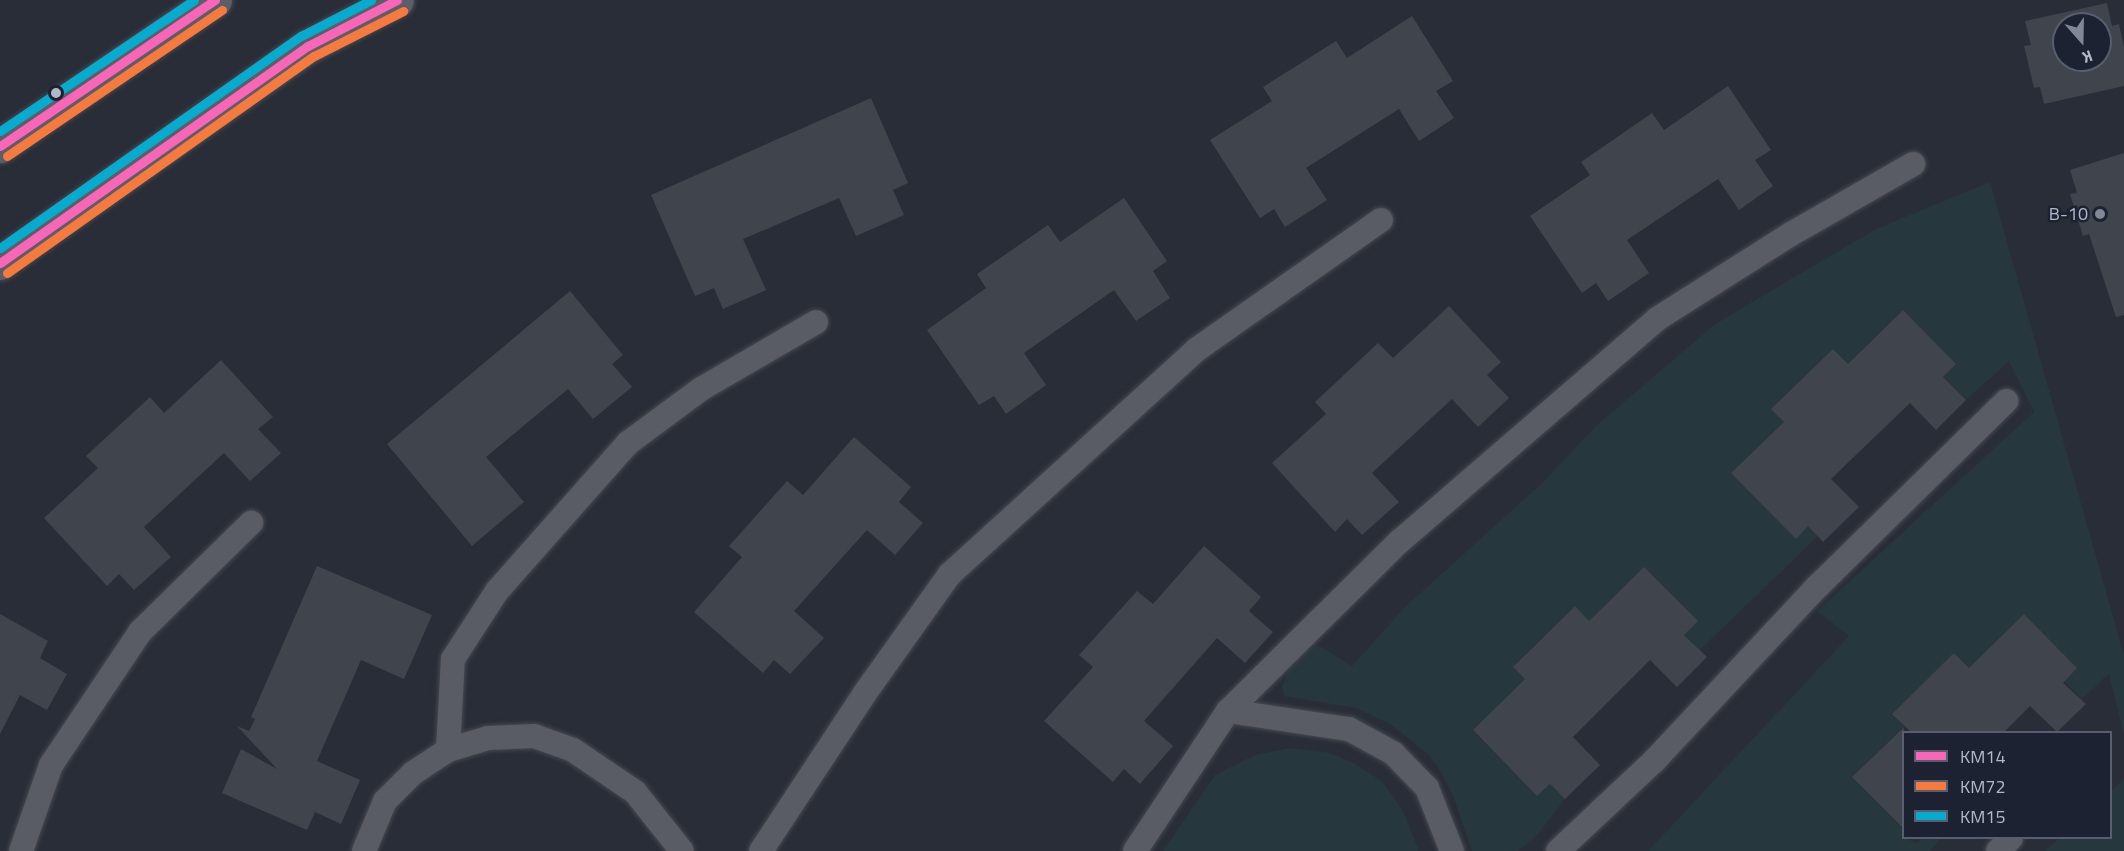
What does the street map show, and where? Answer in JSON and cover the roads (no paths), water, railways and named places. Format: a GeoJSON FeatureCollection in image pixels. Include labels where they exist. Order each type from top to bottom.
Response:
{"type":"FeatureCollection","features":[{"type":"Feature","properties":{"kind":"main road"},"geometry":{"type":"LineString","coordinates":[[0,146],[215,0]]}},
{"type":"Feature","properties":{"kind":"main road"},"geometry":{"type":"LineString","coordinates":[[0,263],[308,46],[397,0]]}},
{"type":"Feature","properties":{"kind":"lane"},"geometry":{"type":"LineString","coordinates":[[1135,851],[1228,711],[1400,541],[1658,319],[1791,234],[1913,164]]}},
{"type":"Feature","properties":{"kind":"lane"},"geometry":{"type":"LineString","coordinates":[[761,851],[865,693],[950,574],[1196,350],[1381,220]]}},
{"type":"Feature","properties":{"kind":"lane"},"geometry":{"type":"LineString","coordinates":[[448,750],[453,659],[497,591],[628,443],[701,388],[816,322]]}},
{"type":"Feature","properties":{"kind":"lane"},"geometry":{"type":"LineString","coordinates":[[1558,851],[1654,761],[1818,586],[2006,400]]}},
{"type":"Feature","properties":{"kind":"lane"},"geometry":{"type":"LineString","coordinates":[[21,851],[51,765],[140,632],[251,523]]}},
{"type":"Feature","properties":{"kind":"lane"},"geometry":{"type":"LineString","coordinates":[[1228,711],[1349,729],[1393,753],[1427,788],[1452,851]]}},
{"type":"Feature","properties":{"kind":"lane"},"geometry":{"type":"LineString","coordinates":[[364,851],[385,801],[413,772],[448,750],[488,738],[534,736],[573,750],[635,792],[682,851]]}},
{"type":"Feature","properties":{"kind":"lane"},"geometry":{"type":"LineString","coordinates":[[1998,851],[2010,839]]}},
{"type":"Feature","properties":{"kind":"place","name":"B-10"},"geometry":{"type":"Point","coordinates":[2100,214]}}]}
